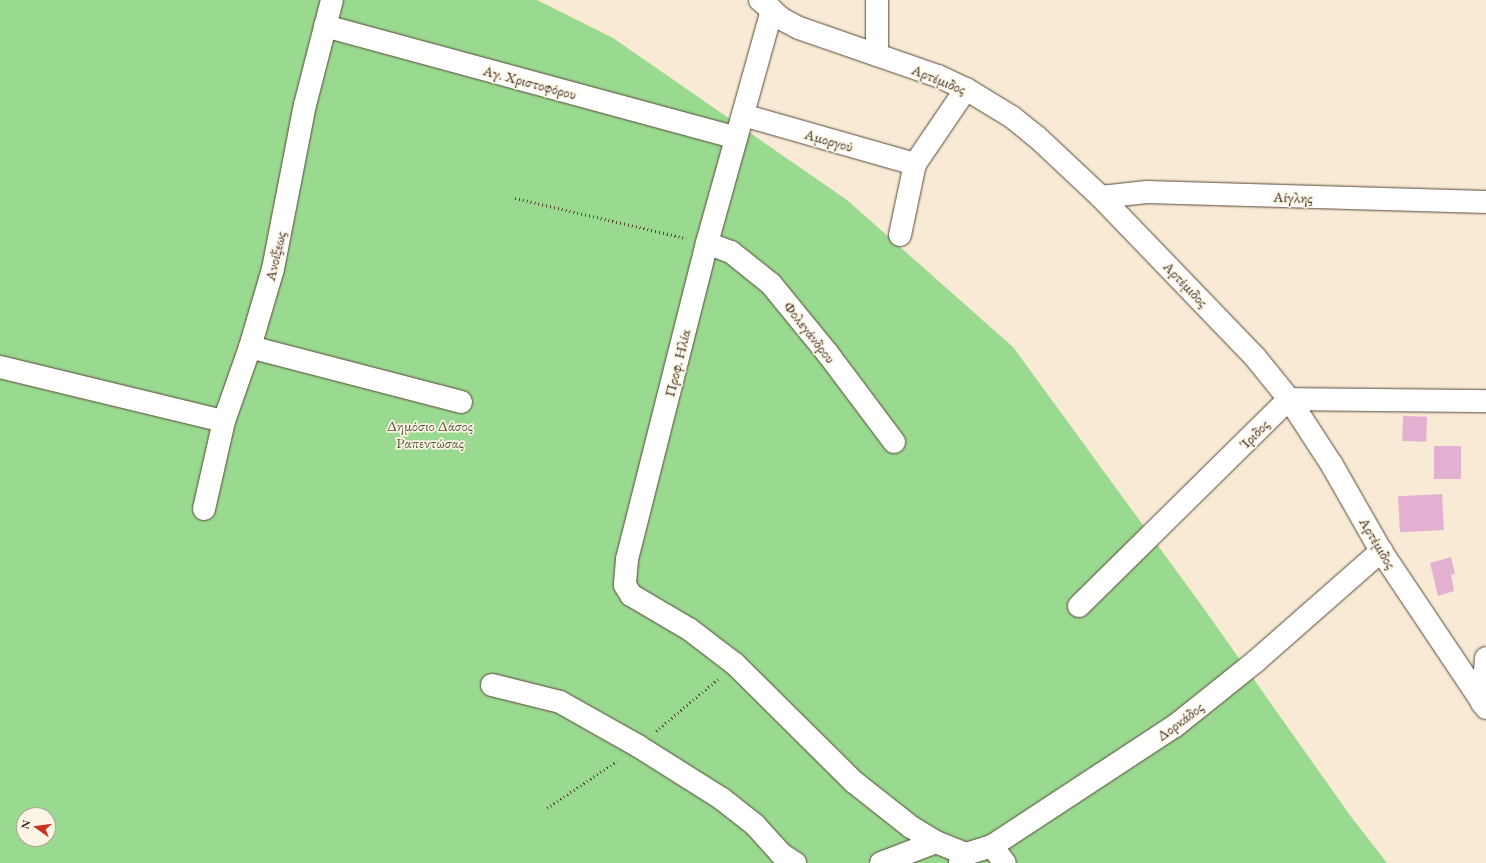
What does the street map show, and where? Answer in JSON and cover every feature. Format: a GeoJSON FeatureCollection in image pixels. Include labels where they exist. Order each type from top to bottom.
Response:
{"type":"FeatureCollection","features":[{"type":"Feature","properties":{"kind":"street","name":"Ανοίξεως"},"geometry":{"type":"LineString","coordinates":[[204,509],[224,422],[250,347],[272,269],[297,143],[324,26],[332,0]]}},
{"type":"Feature","properties":{"kind":"street"},"geometry":{"type":"LineString","coordinates":[[877,0],[877,55]]}},
{"type":"Feature","properties":{"kind":"street","name":"Αρτέμιδος"},"geometry":{"type":"LineString","coordinates":[[766,5],[799,28],[877,55],[966,89],[1012,117],[1037,137],[1101,197],[1228,329],[1289,400],[1332,465],[1381,551],[1484,706]]}},
{"type":"Feature","properties":{"kind":"street","name":"Προφ. Ηλία"},"geometry":{"type":"LineString","coordinates":[[766,5],[742,115],[707,243],[627,560],[624,585],[631,594],[689,629],[735,664],[854,782],[911,827],[936,842]]}},
{"type":"Feature","properties":{"kind":"street","name":"Αγ. Χριστοφόρου"},"geometry":{"type":"LineString","coordinates":[[324,26],[736,138]]}},
{"type":"Feature","properties":{"kind":"street"},"geometry":{"type":"LineString","coordinates":[[900,235],[915,164],[966,89]]}},
{"type":"Feature","properties":{"kind":"street","name":"Αμοργού"},"geometry":{"type":"LineString","coordinates":[[742,115],[915,164]]}},
{"type":"Feature","properties":{"kind":"street","name":"Αίγλης"},"geometry":{"type":"LineString","coordinates":[[1101,197],[1147,192],[1486,202]]}},
{"type":"Feature","properties":{"kind":"street","name":"Φολεγάνδρου"},"geometry":{"type":"LineString","coordinates":[[707,243],[731,252],[771,284],[828,354],[894,442]]}},
{"type":"Feature","properties":{"kind":"street"},"geometry":{"type":"LineString","coordinates":[[250,347],[462,402]]}},
{"type":"Feature","properties":{"kind":"street"},"geometry":{"type":"LineString","coordinates":[[0,367],[224,422]]}},
{"type":"Feature","properties":{"kind":"street"},"geometry":{"type":"LineString","coordinates":[[1289,400],[1486,401]]}},
{"type":"Feature","properties":{"kind":"street","name":"Ίριδος"},"geometry":{"type":"LineString","coordinates":[[1079,606],[1289,400]]}},
{"type":"Feature","properties":{"kind":"street","name":"Δορκάδος"},"geometry":{"type":"LineString","coordinates":[[963,859],[992,846],[1175,726],[1256,661],[1381,551]]}},
{"type":"Feature","properties":{"kind":"street"},"geometry":{"type":"LineString","coordinates":[[1484,706],[1486,658]]}},
{"type":"Feature","properties":{"kind":"street"},"geometry":{"type":"LineString","coordinates":[[492,685],[560,702],[638,746],[722,799],[755,825],[781,854],[795,863]]}},
{"type":"Feature","properties":{"kind":"street"},"geometry":{"type":"LineString","coordinates":[[881,863],[936,842],[963,859]]}},
{"type":"Feature","properties":{"kind":"street"},"geometry":{"type":"LineString","coordinates":[[992,846],[1005,863]]}},
{"type":"Feature","properties":{"kind":"path"},"geometry":{"type":"LineString","coordinates":[[515,198],[707,243]]}},
{"type":"Feature","properties":{"kind":"green space","name":"Δημόσιο Δάσος Ραπεντώσας"},"geometry":{"type":"Polygon","coordinates":[[[0,0],[537,0],[613,38],[847,200],[1013,347],[1202,606],[1349,814],[1387,863],[0,863],[0,0]]]}},
{"type":"Feature","properties":{"kind":"building"},"geometry":{"type":"Polygon","coordinates":[[[1403,416],[1427,417],[1426,442],[1402,441],[1403,416]]]}},
{"type":"Feature","properties":{"kind":"building"},"geometry":{"type":"Polygon","coordinates":[[[1434,446],[1461,446],[1461,479],[1434,479],[1434,446]]]}},
{"type":"Feature","properties":{"kind":"building"},"geometry":{"type":"Polygon","coordinates":[[[1442,494],[1444,530],[1400,532],[1398,496],[1442,494]]]}},
{"type":"Feature","properties":{"kind":"building"},"geometry":{"type":"Polygon","coordinates":[[[1451,557],[1455,574],[1451,575],[1454,591],[1438,596],[1430,563],[1451,557]]]}}]}
